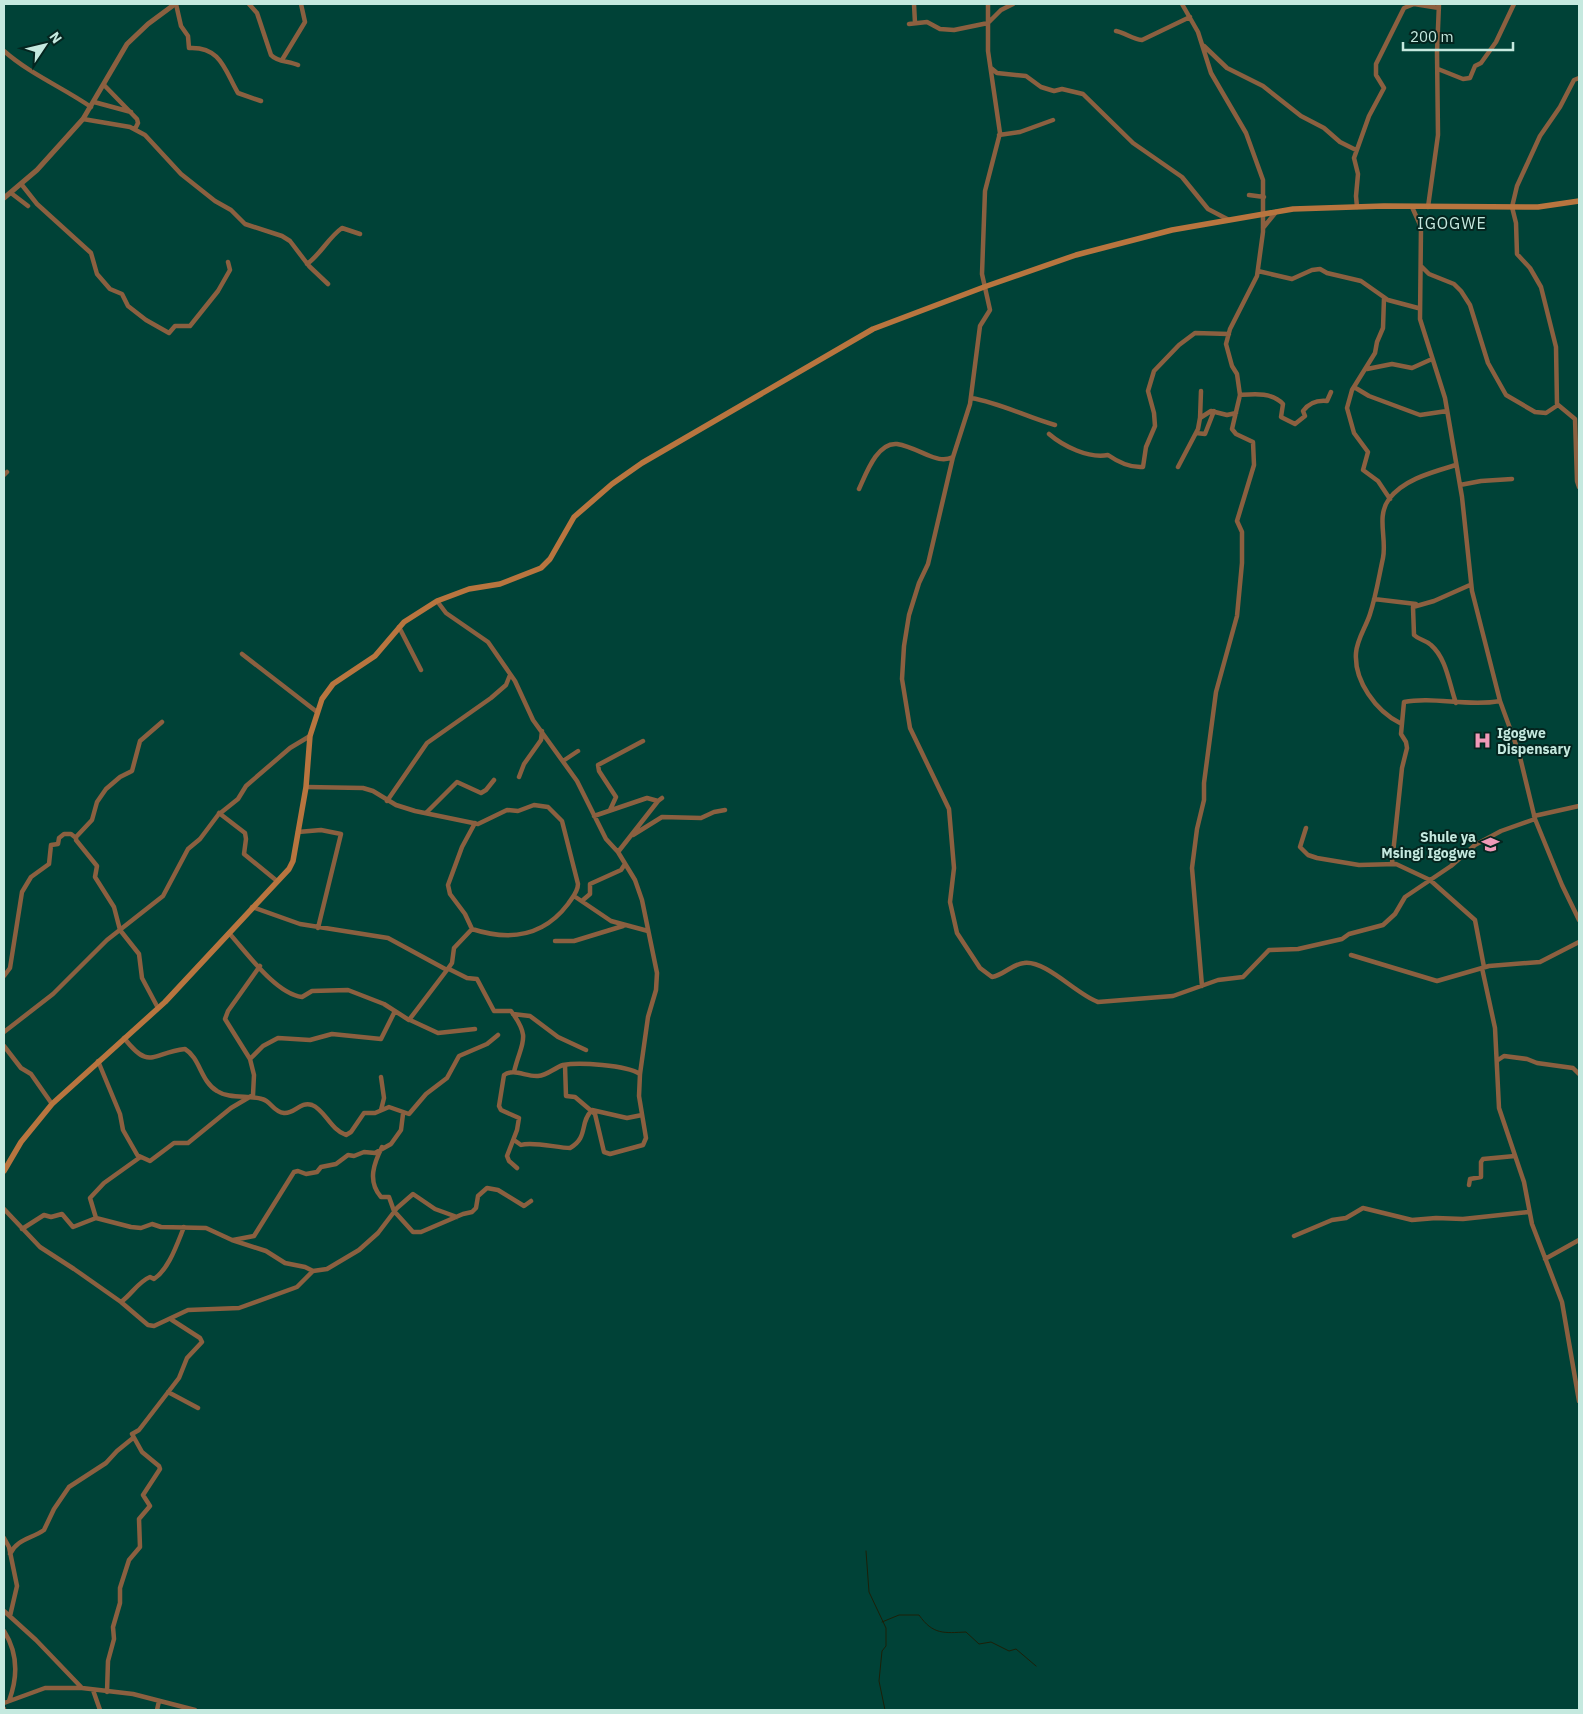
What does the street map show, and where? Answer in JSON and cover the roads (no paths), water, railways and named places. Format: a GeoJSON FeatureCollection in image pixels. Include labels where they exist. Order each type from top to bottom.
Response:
{"type":"FeatureCollection","features":[{"type":"Feature","properties":{"kind":"main road"},"geometry":{"type":"LineString","coordinates":[[4,1171],[21,1142],[52,1104],[158,1008],[229,933],[293,860],[306,787],[310,736],[322,699],[333,684],[375,656],[399,627],[438,601],[469,589],[500,584],[541,568],[550,559],[574,517],[612,484],[642,464],[854,338],[889,322],[1059,261],[1159,233],[1276,212],[1357,207],[1547,207],[1579,201]]}},
{"type":"Feature","properties":{"kind":"street"},"geometry":{"type":"LineString","coordinates":[[4,198],[22,185],[83,119],[127,44],[148,24],[175,4],[181,26],[188,36],[189,48],[203,48],[216,56],[230,74],[238,94],[261,101]]}},
{"type":"Feature","properties":{"kind":"street"},"geometry":{"type":"LineString","coordinates":[[249,4],[257,13],[269,52],[274,58],[298,65]]}},
{"type":"Feature","properties":{"kind":"street"},"geometry":{"type":"LineString","coordinates":[[282,60],[305,22],[300,4]]}},
{"type":"Feature","properties":{"kind":"street"},"geometry":{"type":"LineString","coordinates":[[914,4],[912,24],[927,22],[940,29],[952,30],[988,23],[1000,10],[1013,4]]}},
{"type":"Feature","properties":{"kind":"street"},"geometry":{"type":"LineString","coordinates":[[988,4],[990,67],[999,135],[985,191],[982,263],[984,287],[990,310],[980,326],[971,398],[952,458],[928,564],[919,583],[909,615],[904,646],[902,680],[910,728],[949,809],[954,868],[950,902],[958,936],[980,968],[990,976],[997,976],[1018,964],[1028,963],[1057,976],[1088,998],[1098,1002],[1173,996],[1218,980],[1243,977],[1269,950],[1298,949],[1342,939],[1350,934],[1383,925],[1395,914],[1405,897],[1482,840],[1534,818],[1579,806]]}},
{"type":"Feature","properties":{"kind":"street"},"geometry":{"type":"LineString","coordinates":[[1182,4],[1202,44],[1211,74],[1246,133],[1254,159],[1263,177],[1264,197],[1263,228],[1258,271],[1253,285],[1228,334],[1226,346],[1232,366],[1237,374],[1240,395],[1232,429],[1236,434],[1253,442],[1255,462],[1238,518],[1242,534],[1242,563],[1238,604],[1228,654],[1216,692],[1204,783],[1204,800],[1197,829],[1192,868],[1202,986]]}},
{"type":"Feature","properties":{"kind":"street"},"geometry":{"type":"LineString","coordinates":[[1357,207],[1358,174],[1354,159],[1356,150],[1369,116],[1384,88],[1376,76],[1375,67],[1399,14],[1411,4],[1439,6],[1438,135],[1428,207]]}},
{"type":"Feature","properties":{"kind":"street"},"geometry":{"type":"LineString","coordinates":[[1438,69],[1464,79],[1470,78],[1475,67],[1496,42],[1514,4]]}},
{"type":"Feature","properties":{"kind":"street"},"geometry":{"type":"LineString","coordinates":[[1116,32],[1125,32],[1130,37],[1142,40],[1190,17]]}},
{"type":"Feature","properties":{"kind":"street"},"geometry":{"type":"LineString","coordinates":[[1202,44],[1227,68],[1262,86],[1301,116],[1324,128],[1340,142],[1356,150]]}},
{"type":"Feature","properties":{"kind":"street"},"geometry":{"type":"LineString","coordinates":[[4,51],[51,85],[72,94],[91,107]]}},
{"type":"Feature","properties":{"kind":"street"},"geometry":{"type":"LineString","coordinates":[[990,67],[997,73],[1026,76],[1048,90],[1068,90],[1084,94],[1133,143],[1182,177],[1208,209],[1230,221]]}},
{"type":"Feature","properties":{"kind":"street"},"geometry":{"type":"LineString","coordinates":[[1558,405],[1556,353],[1552,330],[1541,287],[1530,268],[1517,254],[1516,222],[1512,207],[1520,176],[1535,146],[1574,80],[1579,78]]}},
{"type":"Feature","properties":{"kind":"street"},"geometry":{"type":"LineString","coordinates":[[104,85],[138,120],[135,129]]}},
{"type":"Feature","properties":{"kind":"street"},"geometry":{"type":"LineString","coordinates":[[94,102],[132,112]]}},
{"type":"Feature","properties":{"kind":"street"},"geometry":{"type":"LineString","coordinates":[[83,119],[135,129],[152,141],[168,162],[208,196],[231,210],[245,224],[285,238],[307,264],[328,284]]}},
{"type":"Feature","properties":{"kind":"street"},"geometry":{"type":"LineString","coordinates":[[999,135],[1020,132],[1053,120]]}},
{"type":"Feature","properties":{"kind":"street"},"geometry":{"type":"LineString","coordinates":[[22,185],[36,204],[88,249],[94,258],[97,274],[110,289],[122,294],[128,306],[146,320],[170,333],[175,326],[190,326],[200,316],[230,270],[228,262]]}},
{"type":"Feature","properties":{"kind":"street"},"geometry":{"type":"LineString","coordinates":[[11,193],[28,206]]}},
{"type":"Feature","properties":{"kind":"street"},"geometry":{"type":"LineString","coordinates":[[1249,195],[1264,197]]}},
{"type":"Feature","properties":{"kind":"street"},"geometry":{"type":"LineString","coordinates":[[1412,207],[1421,227],[1422,267],[1418,308],[1422,328],[1443,390],[1447,411],[1470,556],[1470,586],[1500,701],[1519,753],[1534,818],[1579,920]]}},
{"type":"Feature","properties":{"kind":"street"},"geometry":{"type":"LineString","coordinates":[[1263,228],[1276,212]]}},
{"type":"Feature","properties":{"kind":"street"},"geometry":{"type":"LineString","coordinates":[[307,264],[324,248],[329,239],[342,228],[360,234]]}},
{"type":"Feature","properties":{"kind":"street"},"geometry":{"type":"LineString","coordinates":[[1422,267],[1429,274],[1454,284],[1461,290],[1470,305],[1488,363],[1506,395],[1535,412],[1546,412],[1558,405]]}},
{"type":"Feature","properties":{"kind":"street"},"geometry":{"type":"LineString","coordinates":[[1258,271],[1292,279],[1312,270],[1320,269],[1327,273],[1361,281],[1384,298],[1418,308]]}},
{"type":"Feature","properties":{"kind":"street"},"geometry":{"type":"LineString","coordinates":[[1384,298],[1383,329],[1377,342],[1375,353],[1367,369],[1354,387],[1348,402],[1347,413],[1354,433],[1368,452],[1362,469],[1378,480],[1390,499]]}},
{"type":"Feature","properties":{"kind":"street"},"geometry":{"type":"LineString","coordinates":[[1049,434],[1084,453],[1098,456],[1108,454],[1130,466],[1143,466],[1147,445],[1154,426],[1154,413],[1148,391],[1154,371],[1179,345],[1196,332],[1228,334]]}},
{"type":"Feature","properties":{"kind":"street"},"geometry":{"type":"LineString","coordinates":[[1367,369],[1392,364],[1412,368],[1432,359]]}},
{"type":"Feature","properties":{"kind":"street"},"geometry":{"type":"LineString","coordinates":[[1354,387],[1368,396],[1420,416],[1447,411]]}},
{"type":"Feature","properties":{"kind":"street"},"geometry":{"type":"LineString","coordinates":[[1178,467],[1196,434],[1200,419],[1201,391]]}},
{"type":"Feature","properties":{"kind":"street"},"geometry":{"type":"LineString","coordinates":[[1240,395],[1258,393],[1278,400],[1283,404],[1281,417],[1295,424],[1305,416],[1303,411],[1305,408],[1314,402],[1327,401],[1331,392]]}},
{"type":"Feature","properties":{"kind":"street"},"geometry":{"type":"LineString","coordinates":[[971,398],[1014,409],[1032,419],[1055,425]]}},
{"type":"Feature","properties":{"kind":"street"},"geometry":{"type":"LineString","coordinates":[[1558,405],[1572,414],[1576,422],[1577,481],[1579,487]]}},
{"type":"Feature","properties":{"kind":"street"},"geometry":{"type":"LineString","coordinates":[[1200,419],[1214,411],[1227,415],[1236,413]]}},
{"type":"Feature","properties":{"kind":"street"},"geometry":{"type":"LineString","coordinates":[[1196,434],[1206,434],[1214,411]]}},
{"type":"Feature","properties":{"kind":"street"},"geometry":{"type":"LineString","coordinates":[[1572,414],[1579,413]]}},
{"type":"Feature","properties":{"kind":"street"},"geometry":{"type":"LineString","coordinates":[[859,488],[877,456],[889,445],[900,445],[940,459],[952,458]]}},
{"type":"Feature","properties":{"kind":"street"},"geometry":{"type":"LineString","coordinates":[[1400,723],[1381,710],[1362,682],[1356,668],[1356,651],[1374,599],[1385,539],[1382,515],[1390,499],[1398,490],[1422,476],[1456,466]]}},
{"type":"Feature","properties":{"kind":"street"},"geometry":{"type":"LineString","coordinates":[[1460,485],[1481,481],[1512,479]]}},
{"type":"Feature","properties":{"kind":"street"},"geometry":{"type":"LineString","coordinates":[[1374,599],[1416,604],[1434,601],[1470,586]]}},
{"type":"Feature","properties":{"kind":"street"},"geometry":{"type":"LineString","coordinates":[[444,610],[447,598]]}},
{"type":"Feature","properties":{"kind":"street"},"geometry":{"type":"LineString","coordinates":[[438,601],[444,610],[487,642],[510,675],[541,730],[577,781],[606,839],[632,872],[641,895],[656,966],[656,990],[648,1017],[640,1074],[639,1096],[646,1138],[645,1144],[610,1154],[604,1152],[597,1118],[592,1110],[575,1097],[566,1096],[565,1065]]}},
{"type":"Feature","properties":{"kind":"street"},"geometry":{"type":"LineString","coordinates":[[1416,604],[1413,609],[1414,635],[1429,644],[1437,652],[1447,671],[1456,703]]}},
{"type":"Feature","properties":{"kind":"street"},"geometry":{"type":"LineString","coordinates":[[399,627],[421,670]]}},
{"type":"Feature","properties":{"kind":"street"},"geometry":{"type":"LineString","coordinates":[[242,654],[317,712]]}},
{"type":"Feature","properties":{"kind":"street"},"geometry":{"type":"LineString","coordinates":[[387,800],[427,743],[506,685],[510,675]]}},
{"type":"Feature","properties":{"kind":"street"},"geometry":{"type":"LineString","coordinates":[[1392,863],[1402,768],[1407,745],[1401,736],[1400,723],[1404,702],[1456,703],[1500,701]]}},
{"type":"Feature","properties":{"kind":"street"},"geometry":{"type":"LineString","coordinates":[[76,838],[92,820],[97,802],[106,789],[120,777],[132,771],[140,741],[162,722]]}},
{"type":"Feature","properties":{"kind":"street"},"geometry":{"type":"LineString","coordinates":[[519,777],[524,764],[541,740],[541,730]]}},
{"type":"Feature","properties":{"kind":"street"},"geometry":{"type":"LineString","coordinates":[[4,1032],[53,994],[120,930],[164,894],[188,849],[200,839],[219,813],[238,799],[246,786],[290,748],[310,736]]}},
{"type":"Feature","properties":{"kind":"street"},"geometry":{"type":"LineString","coordinates":[[610,810],[616,797],[599,771],[598,765],[643,741]]}},
{"type":"Feature","properties":{"kind":"street"},"geometry":{"type":"LineString","coordinates":[[563,761],[578,752]]}},
{"type":"Feature","properties":{"kind":"street"},"geometry":{"type":"LineString","coordinates":[[426,813],[457,782],[481,793],[494,780]]}},
{"type":"Feature","properties":{"kind":"street"},"geometry":{"type":"LineString","coordinates":[[306,787],[363,788],[373,791],[387,800],[426,813],[475,824],[508,810],[518,811],[534,806],[551,808],[561,818],[566,832],[578,884],[574,896],[558,916],[538,930],[524,935],[492,936],[472,929],[465,914],[450,894],[448,885],[462,847],[475,824]]}},
{"type":"Feature","properties":{"kind":"street"},"geometry":{"type":"LineString","coordinates":[[594,816],[647,798],[660,799],[618,852]]}},
{"type":"Feature","properties":{"kind":"street"},"geometry":{"type":"LineString","coordinates":[[633,835],[662,817],[701,818],[714,812],[725,810]]}},
{"type":"Feature","properties":{"kind":"street"},"geometry":{"type":"LineString","coordinates":[[219,813],[238,825],[245,833],[244,854],[277,880]]}},
{"type":"Feature","properties":{"kind":"street"},"geometry":{"type":"LineString","coordinates":[[1306,828],[1300,843],[1303,851],[1311,856],[1359,865],[1392,863],[1430,880],[1475,920],[1496,1028],[1499,1108],[1524,1182],[1528,1212],[1562,1302],[1579,1401]]}},
{"type":"Feature","properties":{"kind":"street"},"geometry":{"type":"LineString","coordinates":[[298,832],[321,830],[340,834],[318,928]]}},
{"type":"Feature","properties":{"kind":"street"},"geometry":{"type":"LineString","coordinates":[[4,976],[10,968],[22,892],[31,877],[49,864],[51,845],[58,844],[59,838],[64,834],[76,838],[97,866],[95,877],[114,907],[120,930],[139,954],[142,978],[158,1008]]}},
{"type":"Feature","properties":{"kind":"street"},"geometry":{"type":"LineString","coordinates":[[583,900],[590,894],[590,884],[621,870],[625,864]]}},
{"type":"Feature","properties":{"kind":"street"},"geometry":{"type":"LineString","coordinates":[[574,896],[583,900],[611,921],[648,932]]}},
{"type":"Feature","properties":{"kind":"street"},"geometry":{"type":"LineString","coordinates":[[252,907],[291,921],[318,928],[388,938],[467,978],[477,979],[494,1011],[509,1010],[521,1026],[524,1038],[514,1072]]}},
{"type":"Feature","properties":{"kind":"street"},"geometry":{"type":"LineString","coordinates":[[555,941],[574,941],[624,925]]}},
{"type":"Feature","properties":{"kind":"street"},"geometry":{"type":"LineString","coordinates":[[410,1020],[425,996],[448,969],[454,948],[472,929]]}},
{"type":"Feature","properties":{"kind":"street"},"geometry":{"type":"LineString","coordinates":[[229,933],[274,982],[297,996],[302,997],[312,990],[348,990],[368,996],[410,1020],[438,1033],[475,1029]]}},
{"type":"Feature","properties":{"kind":"street"},"geometry":{"type":"LineString","coordinates":[[1351,955],[1437,981],[1483,968],[1540,962],[1579,942]]}},
{"type":"Feature","properties":{"kind":"street"},"geometry":{"type":"LineString","coordinates":[[98,1061],[120,1114],[123,1130],[139,1156],[150,1161],[174,1143],[188,1143],[230,1108],[250,1096],[254,1087],[250,1060],[225,1019],[228,1010],[260,966]]}},
{"type":"Feature","properties":{"kind":"street"},"geometry":{"type":"LineString","coordinates":[[250,1060],[263,1046],[278,1038],[310,1040],[332,1034],[381,1039],[395,1011]]}},
{"type":"Feature","properties":{"kind":"street"},"geometry":{"type":"LineString","coordinates":[[513,1014],[530,1016],[558,1037],[586,1050]]}},
{"type":"Feature","properties":{"kind":"street"},"geometry":{"type":"LineString","coordinates":[[124,1038],[134,1050],[145,1058],[182,1049],[188,1050],[208,1083],[218,1092],[267,1100],[272,1108],[282,1113],[288,1113],[301,1105],[310,1105],[316,1108],[329,1124],[346,1135],[351,1132],[361,1115],[389,1107],[403,1114],[409,1114],[426,1094],[447,1078],[459,1056],[487,1044],[498,1035]]}},
{"type":"Feature","properties":{"kind":"street"},"geometry":{"type":"LineString","coordinates":[[4,1046],[21,1068],[31,1074],[52,1104]]}},
{"type":"Feature","properties":{"kind":"street"},"geometry":{"type":"LineString","coordinates":[[1498,1060],[1504,1056],[1527,1059],[1537,1063],[1574,1068],[1579,1074]]}},
{"type":"Feature","properties":{"kind":"street"},"geometry":{"type":"LineString","coordinates":[[517,1168],[507,1159],[514,1140],[518,1117],[501,1110],[499,1104],[502,1078],[505,1074],[514,1072],[539,1076],[565,1065],[606,1065],[631,1070],[640,1074]]}},
{"type":"Feature","properties":{"kind":"street"},"geometry":{"type":"LineString","coordinates":[[381,1077],[384,1098],[381,1110]]}},
{"type":"Feature","properties":{"kind":"street"},"geometry":{"type":"LineString","coordinates":[[592,1110],[628,1118],[642,1115]]}},
{"type":"Feature","properties":{"kind":"street"},"geometry":{"type":"LineString","coordinates":[[514,1140],[522,1145],[527,1143],[548,1147],[557,1145],[572,1147],[581,1138],[586,1118],[592,1110]]}},
{"type":"Feature","properties":{"kind":"street"},"geometry":{"type":"LineString","coordinates":[[232,1240],[254,1236],[295,1171],[306,1174],[316,1173],[321,1167],[336,1164],[348,1155],[354,1156],[364,1152],[375,1152],[391,1144],[401,1130],[403,1114]]}},
{"type":"Feature","properties":{"kind":"street"},"geometry":{"type":"LineString","coordinates":[[382,1147],[372,1167],[373,1178],[379,1194],[391,1199],[394,1211],[409,1229],[415,1232],[421,1232],[475,1210],[477,1198],[481,1191],[487,1188],[498,1190],[523,1206],[531,1201]]}},
{"type":"Feature","properties":{"kind":"street"},"geometry":{"type":"LineString","coordinates":[[96,1218],[90,1198],[104,1183],[138,1160],[139,1156]]}},
{"type":"Feature","properties":{"kind":"street"},"geometry":{"type":"LineString","coordinates":[[1469,1184],[1470,1179],[1481,1177],[1481,1162],[1483,1159],[1515,1156]]}},
{"type":"Feature","properties":{"kind":"street"},"geometry":{"type":"LineString","coordinates":[[22,1229],[44,1215],[51,1217],[62,1214],[73,1227],[96,1218],[141,1228],[152,1224],[161,1227],[206,1228],[232,1240],[263,1250],[286,1263],[305,1267],[313,1271],[327,1269],[359,1250],[378,1233],[394,1211],[414,1194],[435,1209],[458,1217]]}},
{"type":"Feature","properties":{"kind":"street"},"geometry":{"type":"LineString","coordinates":[[1294,1236],[1332,1220],[1346,1218],[1362,1208],[1412,1220],[1436,1218],[1463,1219],[1528,1212]]}},
{"type":"Feature","properties":{"kind":"street"},"geometry":{"type":"LineString","coordinates":[[4,1209],[40,1247],[121,1302],[150,1326],[156,1326],[172,1320],[188,1310],[224,1307],[237,1308],[278,1295],[301,1285],[313,1271]]}},
{"type":"Feature","properties":{"kind":"street"},"geometry":{"type":"LineString","coordinates":[[121,1302],[143,1280],[150,1277],[154,1279],[159,1276],[184,1227]]}},
{"type":"Feature","properties":{"kind":"street"},"geometry":{"type":"LineString","coordinates":[[1545,1259],[1579,1240]]}},
{"type":"Feature","properties":{"kind":"street"},"geometry":{"type":"LineString","coordinates":[[107,1692],[108,1661],[114,1639],[113,1627],[120,1603],[120,1588],[131,1557],[140,1547],[139,1519],[150,1506],[143,1495],[160,1469],[142,1452],[132,1434],[139,1430],[179,1378],[187,1358],[202,1342],[200,1338],[172,1320]]}},
{"type":"Feature","properties":{"kind":"street"},"geometry":{"type":"LineString","coordinates":[[168,1392],[198,1408]]}},
{"type":"Feature","properties":{"kind":"street"},"geometry":{"type":"LineString","coordinates":[[10,1554],[14,1546],[20,1541],[44,1530],[54,1509],[70,1487],[106,1464],[117,1451],[133,1438]]}},
{"type":"Feature","properties":{"kind":"street"},"geometry":{"type":"LineString","coordinates":[[4,1538],[10,1554],[17,1590],[10,1616]]}},
{"type":"Feature","properties":{"kind":"street"},"geometry":{"type":"LineString","coordinates":[[4,1611],[36,1640],[82,1688]]}},
{"type":"Feature","properties":{"kind":"street"},"geometry":{"type":"LineString","coordinates":[[4,1631],[11,1644],[16,1676],[9,1700]]}},
{"type":"Feature","properties":{"kind":"street"},"geometry":{"type":"LineString","coordinates":[[4,1703],[45,1688],[82,1688],[133,1694],[196,1710]]}},
{"type":"Feature","properties":{"kind":"street"},"geometry":{"type":"LineString","coordinates":[[93,1690],[100,1710]]}},
{"type":"Feature","properties":{"kind":"street"},"geometry":{"type":"LineString","coordinates":[[156,1710],[159,1701]]}},
{"type":"Feature","properties":{"kind":"waterway"},"geometry":{"type":"LineString","coordinates":[[866,1551],[869,1592],[886,1628],[886,1646],[882,1651],[879,1681],[885,1710]]}},
{"type":"Feature","properties":{"kind":"waterway"},"geometry":{"type":"LineString","coordinates":[[882,1622],[899,1615],[919,1615],[924,1622],[934,1629],[951,1633],[966,1632],[979,1644],[991,1642],[1009,1651],[1016,1649],[1036,1666]]}},
{"type":"Feature","properties":{"kind":"place","name":"Igogwe Dispensary"},"geometry":{"type":"Point","coordinates":[1483,741]}},
{"type":"Feature","properties":{"kind":"place","name":"Shule ya Msingi Igogwe"},"geometry":{"type":"Point","coordinates":[1490,845]}},
{"type":"Feature","properties":{"kind":"district","name":"IGOGWE"},"geometry":{"type":"Point","coordinates":[1452,223]}}]}
